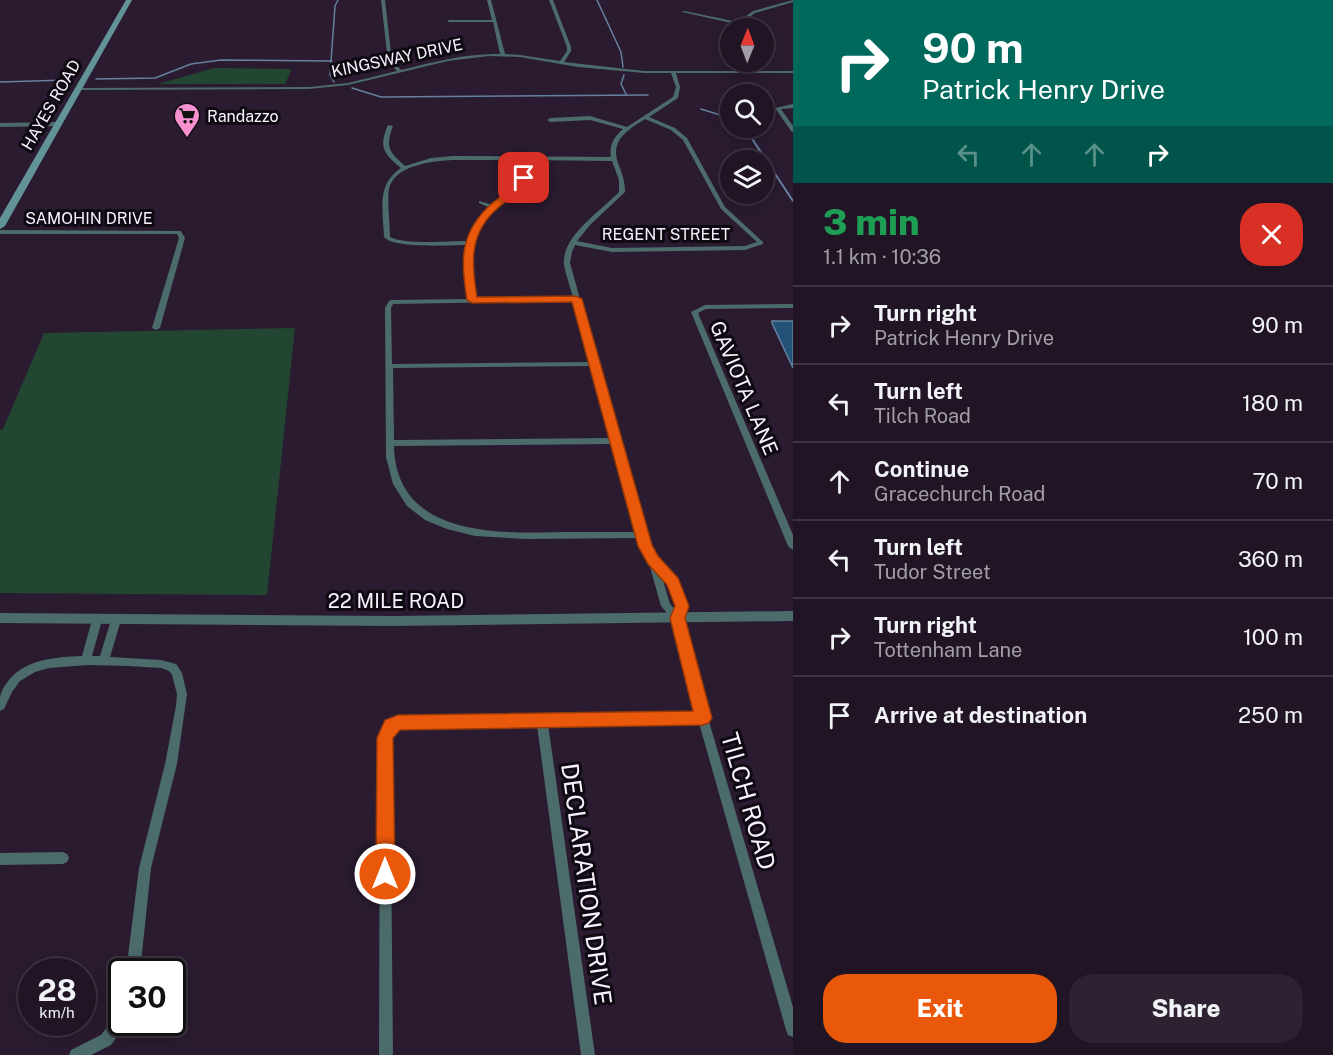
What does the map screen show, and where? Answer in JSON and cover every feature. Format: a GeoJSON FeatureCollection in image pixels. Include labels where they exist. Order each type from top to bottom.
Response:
{"type":"FeatureCollection","features":[{"type":"Feature","properties":{"kind":"main road","name":"HAYES ROAD"},"geometry":{"type":"LineString","coordinates":[[0,225],[129,0]]}},
{"type":"Feature","properties":{"kind":"street"},"geometry":{"type":"LineString","coordinates":[[383,0],[390,61],[401,72]]}},
{"type":"Feature","properties":{"kind":"street"},"geometry":{"type":"LineString","coordinates":[[489,0],[503,55]]}},
{"type":"Feature","properties":{"kind":"street"},"geometry":{"type":"LineString","coordinates":[[551,0],[569,47],[561,63]]}},
{"type":"Feature","properties":{"kind":"street"},"geometry":{"type":"LineString","coordinates":[[746,18],[760,10],[793,1]]}},
{"type":"Feature","properties":{"kind":"street"},"geometry":{"type":"LineString","coordinates":[[684,12],[720,19]]}},
{"type":"Feature","properties":{"kind":"street"},"geometry":{"type":"LineString","coordinates":[[448,21],[494,21]]}},
{"type":"Feature","properties":{"kind":"street","name":"KINGSWAY DRIVE"},"geometry":{"type":"LineString","coordinates":[[78,89],[309,88],[348,84],[456,58],[503,55],[618,70],[720,72]]}},
{"type":"Feature","properties":{"kind":"street"},"geometry":{"type":"LineString","coordinates":[[653,560],[673,582],[682,606],[677,618],[666,606],[653,560],[641,535],[567,263],[572,242],[621,192],[623,183],[614,159],[613,146],[620,135],[675,98],[678,87],[673,72]]}},
{"type":"Feature","properties":{"kind":"street","name":"KINGSWAY DRIVE"},"geometry":{"type":"LineString","coordinates":[[774,72],[793,72]]}},
{"type":"Feature","properties":{"kind":"street"},"geometry":{"type":"LineString","coordinates":[[793,105],[778,107],[793,130]]}},
{"type":"Feature","properties":{"kind":"street"},"geometry":{"type":"LineString","coordinates":[[550,120],[590,118],[629,129]]}},
{"type":"Feature","properties":{"kind":"street","name":"REGENT STREET"},"geometry":{"type":"LineString","coordinates":[[572,242],[612,250],[745,248],[760,243],[759,239],[723,208],[683,137],[669,127],[645,118]]}},
{"type":"Feature","properties":{"kind":"street"},"geometry":{"type":"LineString","coordinates":[[0,125],[58,124]]}},
{"type":"Feature","properties":{"kind":"street"},"geometry":{"type":"LineString","coordinates":[[390,126],[384,141],[386,149],[389,155],[404,168]]}},
{"type":"Feature","properties":{"kind":"street"},"geometry":{"type":"LineString","coordinates":[[472,300],[466,264],[470,243],[477,227],[494,207],[521,185],[524,178],[522,158]]}},
{"type":"Feature","properties":{"kind":"street"},"geometry":{"type":"LineString","coordinates":[[470,243],[405,243],[390,240],[387,237],[386,189],[388,181],[404,168],[438,159],[614,159]]}},
{"type":"Feature","properties":{"kind":"street"},"geometry":{"type":"LineString","coordinates":[[481,202],[494,207]]}},
{"type":"Feature","properties":{"kind":"street"},"geometry":{"type":"LineString","coordinates":[[0,208],[10,208]]}},
{"type":"Feature","properties":{"kind":"street","name":"SAMOHIN DRIVE"},"geometry":{"type":"LineString","coordinates":[[0,232],[179,232],[182,238],[156,328]]}},
{"type":"Feature","properties":{"kind":"street"},"geometry":{"type":"LineString","coordinates":[[576,299],[395,300],[391,302],[388,308],[390,443],[393,474],[400,490],[409,501],[426,515],[450,528],[475,534],[499,536],[641,535]]}},
{"type":"Feature","properties":{"kind":"street","name":"GAVIOTA LANE"},"geometry":{"type":"LineString","coordinates":[[793,306],[705,307],[696,309],[695,316],[790,532],[793,546]]}},
{"type":"Feature","properties":{"kind":"street"},"geometry":{"type":"LineString","coordinates":[[389,366],[594,364]]}},
{"type":"Feature","properties":{"kind":"street"},"geometry":{"type":"LineString","coordinates":[[390,443],[616,441]]}},
{"type":"Feature","properties":{"kind":"street","name":"22 MILE ROAD"},"geometry":{"type":"LineString","coordinates":[[0,618],[393,621],[793,616]]}},
{"type":"Feature","properties":{"kind":"street","name":"TILCH ROAD"},"geometry":{"type":"LineString","coordinates":[[677,618],[703,718],[793,1030]]}},
{"type":"Feature","properties":{"kind":"street"},"geometry":{"type":"LineString","coordinates":[[86,661],[97,620]]}},
{"type":"Feature","properties":{"kind":"street"},"geometry":{"type":"LineString","coordinates":[[105,661],[116,620]]}},
{"type":"Feature","properties":{"kind":"street"},"geometry":{"type":"LineString","coordinates":[[0,706],[18,676],[42,665],[86,661],[161,664],[172,667],[177,673],[182,694],[181,706],[171,764],[145,868],[135,958]]}},
{"type":"Feature","properties":{"kind":"street"},"geometry":{"type":"LineString","coordinates":[[386,1055],[385,738],[391,726],[406,721],[703,718]]}},
{"type":"Feature","properties":{"kind":"street","name":"DECLARATION DRIVE"},"geometry":{"type":"LineString","coordinates":[[542,719],[588,1055]]}},
{"type":"Feature","properties":{"kind":"street"},"geometry":{"type":"LineString","coordinates":[[0,859],[63,858]]}},
{"type":"Feature","properties":{"kind":"street"},"geometry":{"type":"LineString","coordinates":[[76,1055],[106,1040],[109,1036]]}},
{"type":"Feature","properties":{"kind":"green space"},"geometry":{"type":"Polygon","coordinates":[[[214,68],[290,69],[291,71],[285,84],[158,84],[214,68]]]}},
{"type":"Feature","properties":{"kind":"green space"},"geometry":{"type":"Polygon","coordinates":[[[295,328],[267,595],[0,593],[0,430],[3,429],[44,333],[295,328]]]}},
{"type":"Feature","properties":{"kind":"water"},"geometry":{"type":"Polygon","coordinates":[[[772,321],[793,321],[793,368],[772,323],[772,321]]]}},
{"type":"Feature","properties":{"kind":"waterway"},"geometry":{"type":"LineString","coordinates":[[331,61],[335,6],[338,0]]}},
{"type":"Feature","properties":{"kind":"waterway"},"geometry":{"type":"LineString","coordinates":[[597,0],[621,52],[623,67]]}},
{"type":"Feature","properties":{"kind":"waterway"},"geometry":{"type":"LineString","coordinates":[[96,79],[155,78],[191,64],[221,60],[331,61]]}},
{"type":"Feature","properties":{"kind":"waterway"},"geometry":{"type":"LineString","coordinates":[[331,61],[330,75],[334,82]]}},
{"type":"Feature","properties":{"kind":"waterway"},"geometry":{"type":"LineString","coordinates":[[624,75],[621,84],[626,94]]}},
{"type":"Feature","properties":{"kind":"waterway"},"geometry":{"type":"LineString","coordinates":[[0,82],[67,80]]}},
{"type":"Feature","properties":{"kind":"waterway"},"geometry":{"type":"LineString","coordinates":[[352,88],[381,97],[648,95]]}},
{"type":"Feature","properties":{"kind":"waterway"},"geometry":{"type":"LineString","coordinates":[[701,109],[720,115]]}},
{"type":"Feature","properties":{"kind":"waterway"},"geometry":{"type":"LineString","coordinates":[[752,138],[793,201]]}},
{"type":"Feature","properties":{"kind":"place","name":"Randazzo"},"geometry":{"type":"Point","coordinates":[187,139]}},
{"type":"Feature","properties":{"kind":"route"},"geometry":{"type":"LineString","coordinates":[[385,874],[385,738],[391,726],[398,722],[703,718],[677,618],[682,606],[669,574],[653,560],[641,535],[576,299],[472,300],[466,264],[474,232],[490,210],[514,192],[524,178]]}}]}
